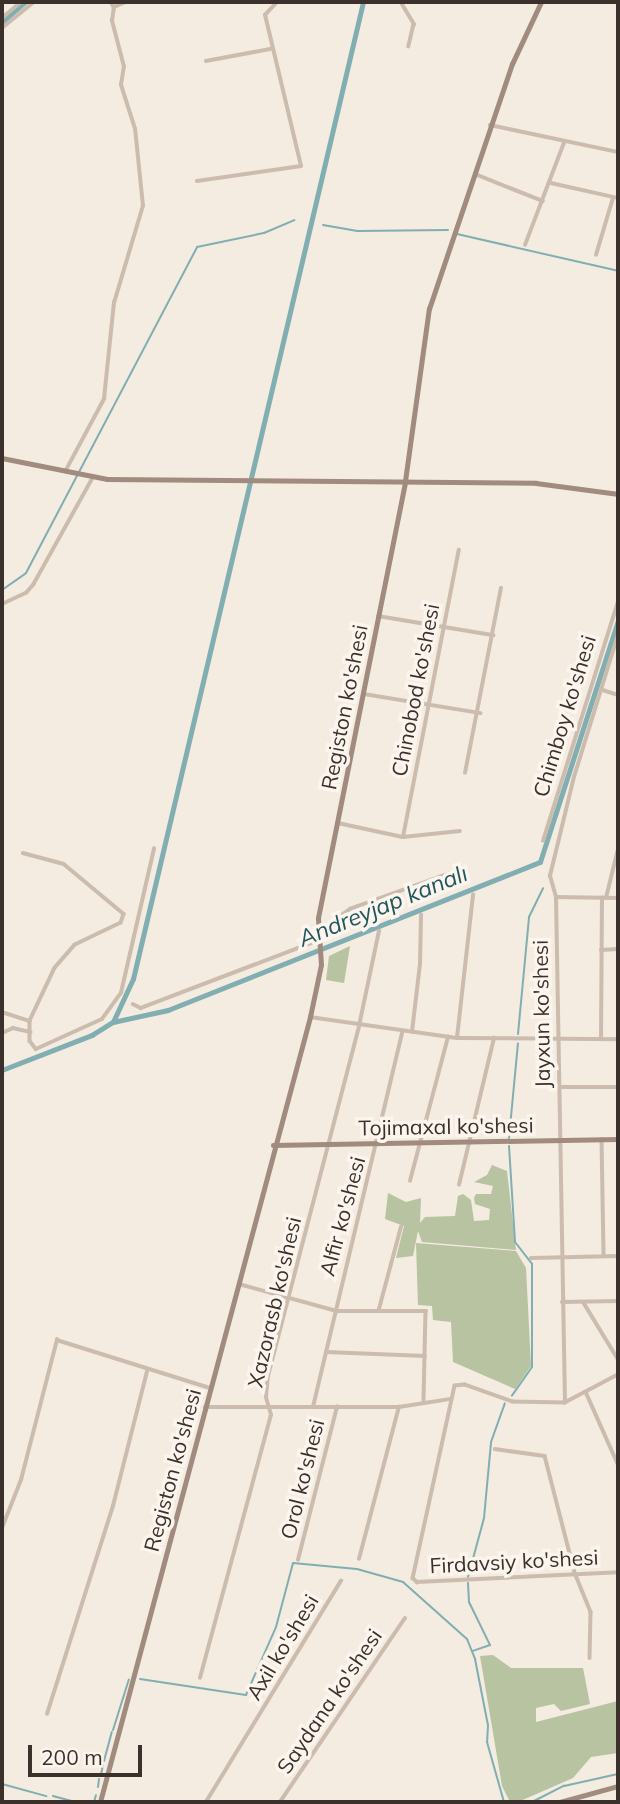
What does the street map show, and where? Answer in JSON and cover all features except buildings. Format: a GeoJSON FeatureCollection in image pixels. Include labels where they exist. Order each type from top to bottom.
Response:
{"type":"FeatureCollection","features":[{"type":"Feature","properties":{"kind":"street"},"geometry":{"type":"LineString","coordinates":[[2,18],[21,2]]}},
{"type":"Feature","properties":{"kind":"street"},"geometry":{"type":"LineString","coordinates":[[2,28],[34,2]]}},
{"type":"Feature","properties":{"kind":"street"},"geometry":{"type":"LineString","coordinates":[[67,471],[104,399],[114,303],[144,206],[135,129],[121,85],[124,67],[112,21],[114,7],[111,2]]}},
{"type":"Feature","properties":{"kind":"street"},"geometry":{"type":"LineString","coordinates":[[114,7],[126,2]]}},
{"type":"Feature","properties":{"kind":"street"},"geometry":{"type":"LineString","coordinates":[[197,181],[301,166],[270,50],[265,15],[276,2]]}},
{"type":"Feature","properties":{"kind":"street"},"geometry":{"type":"LineString","coordinates":[[401,2],[414,24],[409,46]]}},
{"type":"Feature","properties":{"kind":"street","name":"Registon ko'shesi"},"geometry":{"type":"LineString","coordinates":[[100,1802],[273,1145],[310,1017],[321,959],[317,936],[405,481],[429,309],[473,173],[541,2]]}},
{"type":"Feature","properties":{"kind":"street"},"geometry":{"type":"LineString","coordinates":[[206,61],[270,50]]}},
{"type":"Feature","properties":{"kind":"street"},"geometry":{"type":"LineString","coordinates":[[491,125],[618,152]]}},
{"type":"Feature","properties":{"kind":"street"},"geometry":{"type":"LineString","coordinates":[[525,245],[565,142]]}},
{"type":"Feature","properties":{"kind":"street"},"geometry":{"type":"LineString","coordinates":[[473,173],[543,201]]}},
{"type":"Feature","properties":{"kind":"street"},"geometry":{"type":"LineString","coordinates":[[551,183],[616,198],[596,255]]}},
{"type":"Feature","properties":{"kind":"street"},"geometry":{"type":"LineString","coordinates":[[2,458],[93,477],[536,483],[618,494]]}},
{"type":"Feature","properties":{"kind":"street"},"geometry":{"type":"LineString","coordinates":[[2,604],[26,593],[33,585],[93,477]]}},
{"type":"Feature","properties":{"kind":"street","name":"Chinobod ko'shesi"},"geometry":{"type":"LineString","coordinates":[[403,837],[459,550]]}},
{"type":"Feature","properties":{"kind":"street"},"geometry":{"type":"LineString","coordinates":[[465,773],[480,713],[501,588]]}},
{"type":"Feature","properties":{"kind":"street","name":"Chimboy ko'shesi"},"geometry":{"type":"LineString","coordinates":[[543,841],[557,785],[618,601]]}},
{"type":"Feature","properties":{"kind":"street"},"geometry":{"type":"LineString","coordinates":[[377,616],[493,635]]}},
{"type":"Feature","properties":{"kind":"street","name":"Jayxun ko'shesi"},"geometry":{"type":"LineString","coordinates":[[565,1403],[560,1257],[556,897],[551,864],[618,635]]}},
{"type":"Feature","properties":{"kind":"street"},"geometry":{"type":"LineString","coordinates":[[603,691],[618,695]]}},
{"type":"Feature","properties":{"kind":"street"},"geometry":{"type":"LineString","coordinates":[[364,694],[480,713]]}},
{"type":"Feature","properties":{"kind":"street"},"geometry":{"type":"LineString","coordinates":[[338,823],[403,837],[460,831]]}},
{"type":"Feature","properties":{"kind":"street"},"geometry":{"type":"LineString","coordinates":[[23,853],[64,864],[124,914],[121,923],[75,946],[55,968],[30,1021],[30,1041],[36,1049],[92,1025],[112,1008],[121,993],[154,849]]}},
{"type":"Feature","properties":{"kind":"street"},"geometry":{"type":"LineString","coordinates":[[601,1039],[604,898],[618,849]]}},
{"type":"Feature","properties":{"kind":"street"},"geometry":{"type":"LineString","coordinates":[[133,1004],[141,1007],[311,943],[350,909],[462,869]]}},
{"type":"Feature","properties":{"kind":"street"},"geometry":{"type":"LineString","coordinates":[[457,1038],[473,895]]}},
{"type":"Feature","properties":{"kind":"street"},"geometry":{"type":"LineString","coordinates":[[556,897],[618,898]]}},
{"type":"Feature","properties":{"kind":"street"},"geometry":{"type":"LineString","coordinates":[[411,1032],[420,964],[421,915]]}},
{"type":"Feature","properties":{"kind":"street","name":"Xazorasb ko'shesi"},"geometry":{"type":"LineString","coordinates":[[200,1678],[270,1409],[268,1376],[359,1026],[379,930]]}},
{"type":"Feature","properties":{"kind":"street"},"geometry":{"type":"LineString","coordinates":[[601,950],[618,949]]}},
{"type":"Feature","properties":{"kind":"street"},"geometry":{"type":"LineString","coordinates":[[2,1012],[30,1021]]}},
{"type":"Feature","properties":{"kind":"street"},"geometry":{"type":"LineString","coordinates":[[310,1017],[457,1038],[618,1039]]}},
{"type":"Feature","properties":{"kind":"street"},"geometry":{"type":"LineString","coordinates":[[2,1033],[13,1028],[31,1032]]}},
{"type":"Feature","properties":{"kind":"street","name":"Alfir ko'shesi"},"geometry":{"type":"LineString","coordinates":[[313,1407],[402,1032]]}},
{"type":"Feature","properties":{"kind":"street"},"geometry":{"type":"LineString","coordinates":[[410,1181],[448,1037]]}},
{"type":"Feature","properties":{"kind":"street"},"geometry":{"type":"LineString","coordinates":[[459,1185],[494,1038]]}},
{"type":"Feature","properties":{"kind":"street"},"geometry":{"type":"LineString","coordinates":[[558,1087],[618,1087]]}},
{"type":"Feature","properties":{"kind":"street"},"geometry":{"type":"LineString","coordinates":[[602,1139],[604,1256]]}},
{"type":"Feature","properties":{"kind":"street","name":"Tojimaxal ko'shesi"},"geometry":{"type":"LineString","coordinates":[[273,1145],[378,1141],[469,1143],[618,1139]]}},
{"type":"Feature","properties":{"kind":"street"},"geometry":{"type":"LineString","coordinates":[[379,1309],[401,1227]]}},
{"type":"Feature","properties":{"kind":"street"},"geometry":{"type":"LineString","coordinates":[[531,1258],[618,1256]]}},
{"type":"Feature","properties":{"kind":"street"},"geometry":{"type":"LineString","coordinates":[[237,1283],[337,1311],[426,1311],[424,1400]]}},
{"type":"Feature","properties":{"kind":"street"},"geometry":{"type":"LineString","coordinates":[[562,1302],[618,1301]]}},
{"type":"Feature","properties":{"kind":"street"},"geometry":{"type":"LineString","coordinates":[[584,1303],[618,1359]]}},
{"type":"Feature","properties":{"kind":"street"},"geometry":{"type":"LineString","coordinates":[[2,1528],[21,1480],[57,1340],[147,1372],[210,1388]]}},
{"type":"Feature","properties":{"kind":"street"},"geometry":{"type":"LineString","coordinates":[[326,1352],[425,1356]]}},
{"type":"Feature","properties":{"kind":"street"},"geometry":{"type":"LineString","coordinates":[[47,1714],[113,1506],[147,1372]]}},
{"type":"Feature","properties":{"kind":"street"},"geometry":{"type":"LineString","coordinates":[[205,1407],[400,1407],[424,1400],[450,1399],[455,1385],[465,1385],[513,1402],[565,1403],[618,1375]]}},
{"type":"Feature","properties":{"kind":"street"},"geometry":{"type":"LineString","coordinates":[[586,1392],[618,1464]]}},
{"type":"Feature","properties":{"kind":"street","name":"Firdavsiy ko'shesi"},"geometry":{"type":"LineString","coordinates":[[450,1399],[440,1463],[414,1578],[417,1582],[618,1572]]}},
{"type":"Feature","properties":{"kind":"street","name":"Orol ko'shesi"},"geometry":{"type":"LineString","coordinates":[[298,1560],[337,1407]]}},
{"type":"Feature","properties":{"kind":"street"},"geometry":{"type":"LineString","coordinates":[[359,1559],[400,1407]]}},
{"type":"Feature","properties":{"kind":"street"},"geometry":{"type":"LineString","coordinates":[[495,1448],[545,1456],[575,1573],[593,1624],[590,1658]]}},
{"type":"Feature","properties":{"kind":"street","name":"Axil ko'shesi"},"geometry":{"type":"LineString","coordinates":[[206,1802],[341,1581]]}},
{"type":"Feature","properties":{"kind":"street","name":"Saydana ko'shesi"},"geometry":{"type":"LineString","coordinates":[[280,1802],[405,1618]]}},
{"type":"Feature","properties":{"kind":"street"},"geometry":{"type":"LineString","coordinates":[[560,1802],[618,1786]]}},
{"type":"Feature","properties":{"kind":"green space"},"geometry":{"type":"Polygon","coordinates":[[[350,946],[344,983],[326,980],[329,956],[350,946]]]}},
{"type":"Feature","properties":{"kind":"green space"},"geometry":{"type":"Polygon","coordinates":[[[492,1165],[507,1171],[516,1250],[422,1242],[418,1231],[413,1256],[396,1258],[404,1226],[385,1219],[388,1193],[406,1202],[421,1198],[420,1223],[425,1217],[455,1216],[458,1196],[463,1194],[471,1200],[474,1221],[489,1220],[490,1209],[475,1204],[474,1198],[476,1194],[491,1194],[493,1186],[474,1182],[487,1175],[492,1165]]]}},
{"type":"Feature","properties":{"kind":"green space"},"geometry":{"type":"Polygon","coordinates":[[[416,1243],[516,1251],[526,1268],[531,1366],[515,1389],[453,1362],[451,1322],[433,1320],[432,1306],[418,1305],[416,1243]]]}},
{"type":"Feature","properties":{"kind":"green space"},"geometry":{"type":"Polygon","coordinates":[[[493,1655],[511,1668],[583,1668],[590,1704],[561,1711],[554,1704],[536,1708],[536,1722],[618,1701],[618,1753],[591,1757],[573,1778],[518,1802],[509,1800],[502,1786],[480,1656],[493,1655]]]}},
{"type":"Feature","properties":{"kind":"waterway"},"geometry":{"type":"LineString","coordinates":[[2,22],[25,2]]}},
{"type":"Feature","properties":{"kind":"waterway"},"geometry":{"type":"LineString","coordinates":[[113,1022],[133,979],[363,2]]}},
{"type":"Feature","properties":{"kind":"waterway"},"geometry":{"type":"LineString","coordinates":[[2,590],[26,573],[197,247],[264,233],[294,220]]}},
{"type":"Feature","properties":{"kind":"waterway"},"geometry":{"type":"LineString","coordinates":[[323,225],[357,231],[448,230]]}},
{"type":"Feature","properties":{"kind":"waterway"},"geometry":{"type":"LineString","coordinates":[[457,234],[618,271]]}},
{"type":"Feature","properties":{"kind":"waterway","name":"Andreyjap kanalı"},"geometry":{"type":"LineString","coordinates":[[2,1070],[92,1035],[113,1022],[168,1010],[540,862],[618,620]]}},
{"type":"Feature","properties":{"kind":"waterway"},"geometry":{"type":"LineString","coordinates":[[518,1034],[529,917],[543,888]]}},
{"type":"Feature","properties":{"kind":"waterway"},"geometry":{"type":"LineString","coordinates":[[509,1138],[518,1043]]}},
{"type":"Feature","properties":{"kind":"waterway"},"geometry":{"type":"LineString","coordinates":[[509,1146],[515,1242],[532,1264],[532,1367],[512,1396]]}},
{"type":"Feature","properties":{"kind":"waterway"},"geometry":{"type":"LineString","coordinates":[[468,1577],[484,1518],[491,1442],[505,1403]]}},
{"type":"Feature","properties":{"kind":"waterway"},"geometry":{"type":"LineString","coordinates":[[140,1679],[246,1695],[276,1627],[293,1563],[357,1569],[403,1582],[467,1639],[475,1659],[488,1725],[487,1742],[504,1802]]}},
{"type":"Feature","properties":{"kind":"waterway"},"geometry":{"type":"LineString","coordinates":[[468,1583],[469,1602],[490,1645],[473,1651]]}},
{"type":"Feature","properties":{"kind":"waterway"},"geometry":{"type":"LineString","coordinates":[[113,1730],[129,1679]]}},
{"type":"Feature","properties":{"kind":"waterway"},"geometry":{"type":"LineString","coordinates":[[104,1761],[112,1732]]}},
{"type":"Feature","properties":{"kind":"waterway"},"geometry":{"type":"LineString","coordinates":[[101,1775],[103,1765]]}},
{"type":"Feature","properties":{"kind":"waterway"},"geometry":{"type":"LineString","coordinates":[[532,1802],[564,1786],[618,1774]]}},
{"type":"Feature","properties":{"kind":"waterway"},"geometry":{"type":"LineString","coordinates":[[98,1787],[99,1779]]}},
{"type":"Feature","properties":{"kind":"waterway"},"geometry":{"type":"LineString","coordinates":[[2,1784],[46,1796]]}},
{"type":"Feature","properties":{"kind":"waterway"},"geometry":{"type":"LineString","coordinates":[[94,1802],[96,1795]]}},
{"type":"Feature","properties":{"kind":"waterway"},"geometry":{"type":"LineString","coordinates":[[53,1796],[76,1802]]}}]}
